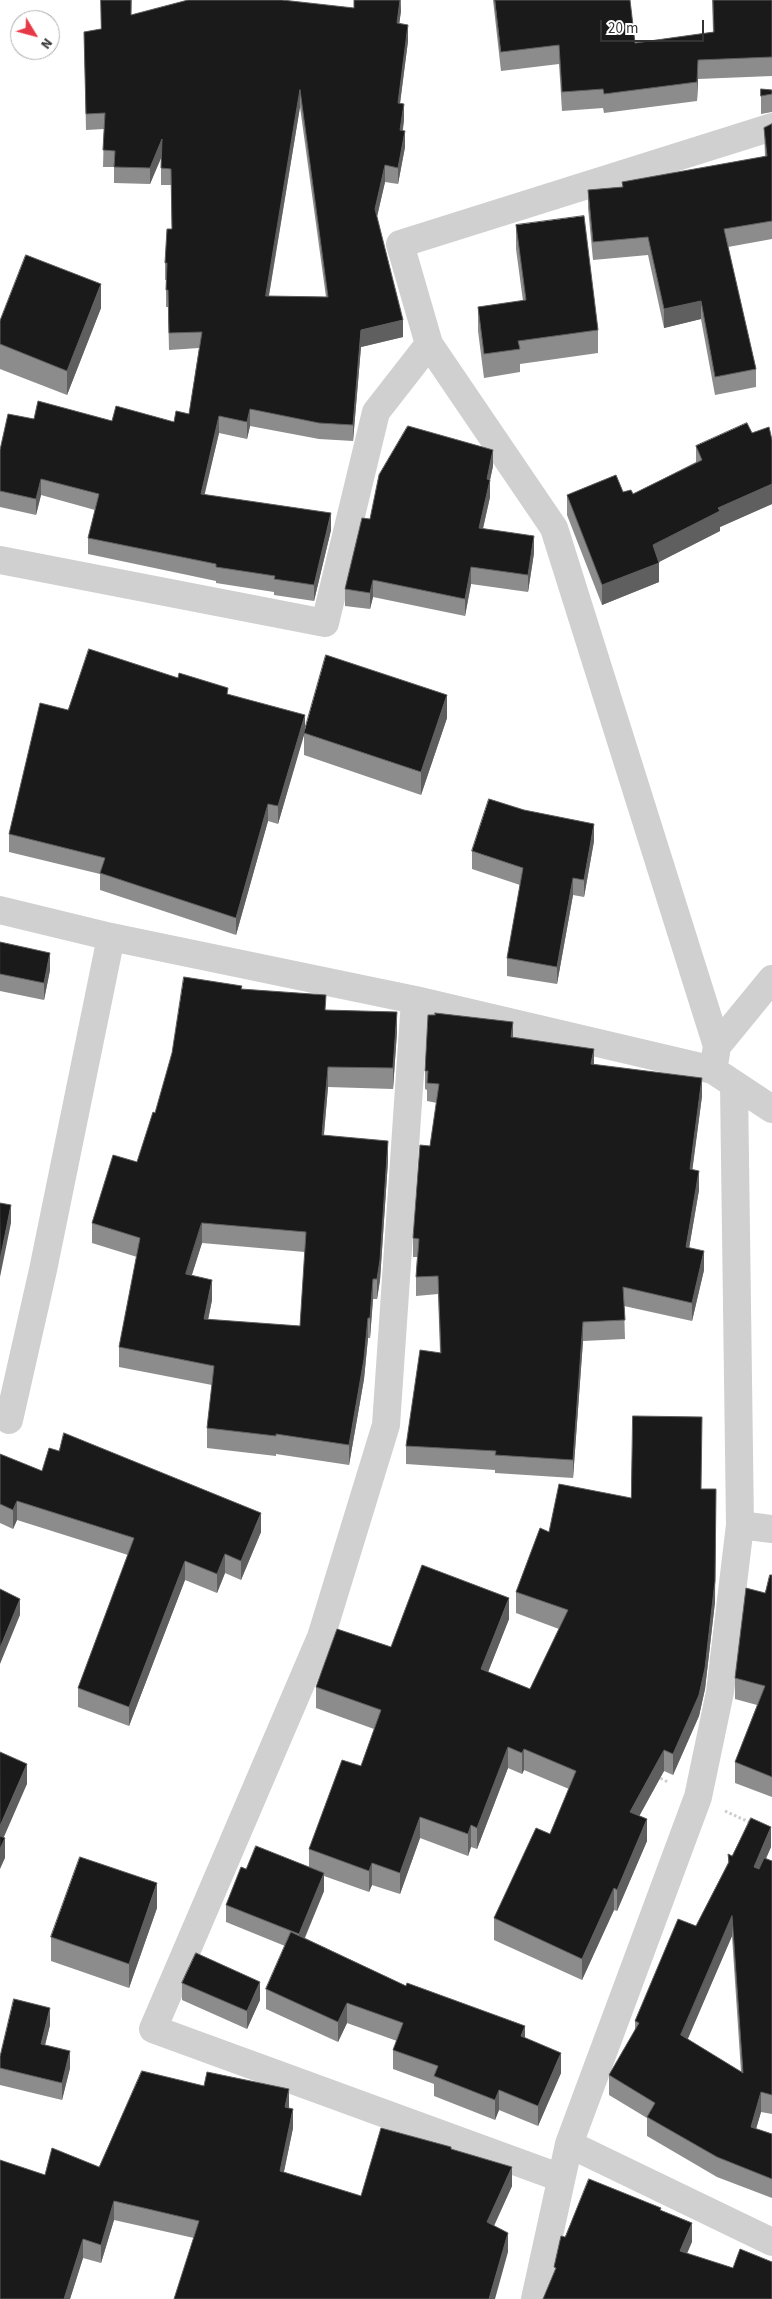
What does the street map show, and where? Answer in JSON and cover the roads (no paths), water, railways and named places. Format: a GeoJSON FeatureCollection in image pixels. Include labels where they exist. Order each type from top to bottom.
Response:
{"type":"FeatureCollection","features":[{"type":"Feature","properties":{"kind":"street"},"geometry":{"type":"LineString","coordinates":[[535,2299],[569,2144],[698,1797],[720,1692],[740,1525],[721,1067],[554,528],[429,344],[400,244],[772,127]]}},
{"type":"Feature","properties":{"kind":"street"},"geometry":{"type":"LineString","coordinates":[[0,560],[325,623],[376,412],[429,344]]}},
{"type":"Feature","properties":{"kind":"street"},"geometry":{"type":"LineString","coordinates":[[0,910],[111,937],[415,1000],[721,1067],[772,1109]]}},
{"type":"Feature","properties":{"kind":"street"},"geometry":{"type":"LineString","coordinates":[[9,1420],[45,1260],[111,937]]}},
{"type":"Feature","properties":{"kind":"street"},"geometry":{"type":"LineString","coordinates":[[721,1067],[772,979]]}},
{"type":"Feature","properties":{"kind":"street"},"geometry":{"type":"LineString","coordinates":[[415,1000],[386,1425],[321,1637],[153,2029],[561,2178]]}},
{"type":"Feature","properties":{"kind":"street"},"geometry":{"type":"LineString","coordinates":[[740,1525],[772,1529]]}},
{"type":"Feature","properties":{"kind":"street"},"geometry":{"type":"LineString","coordinates":[[569,2144],[772,2242]]}}]}
